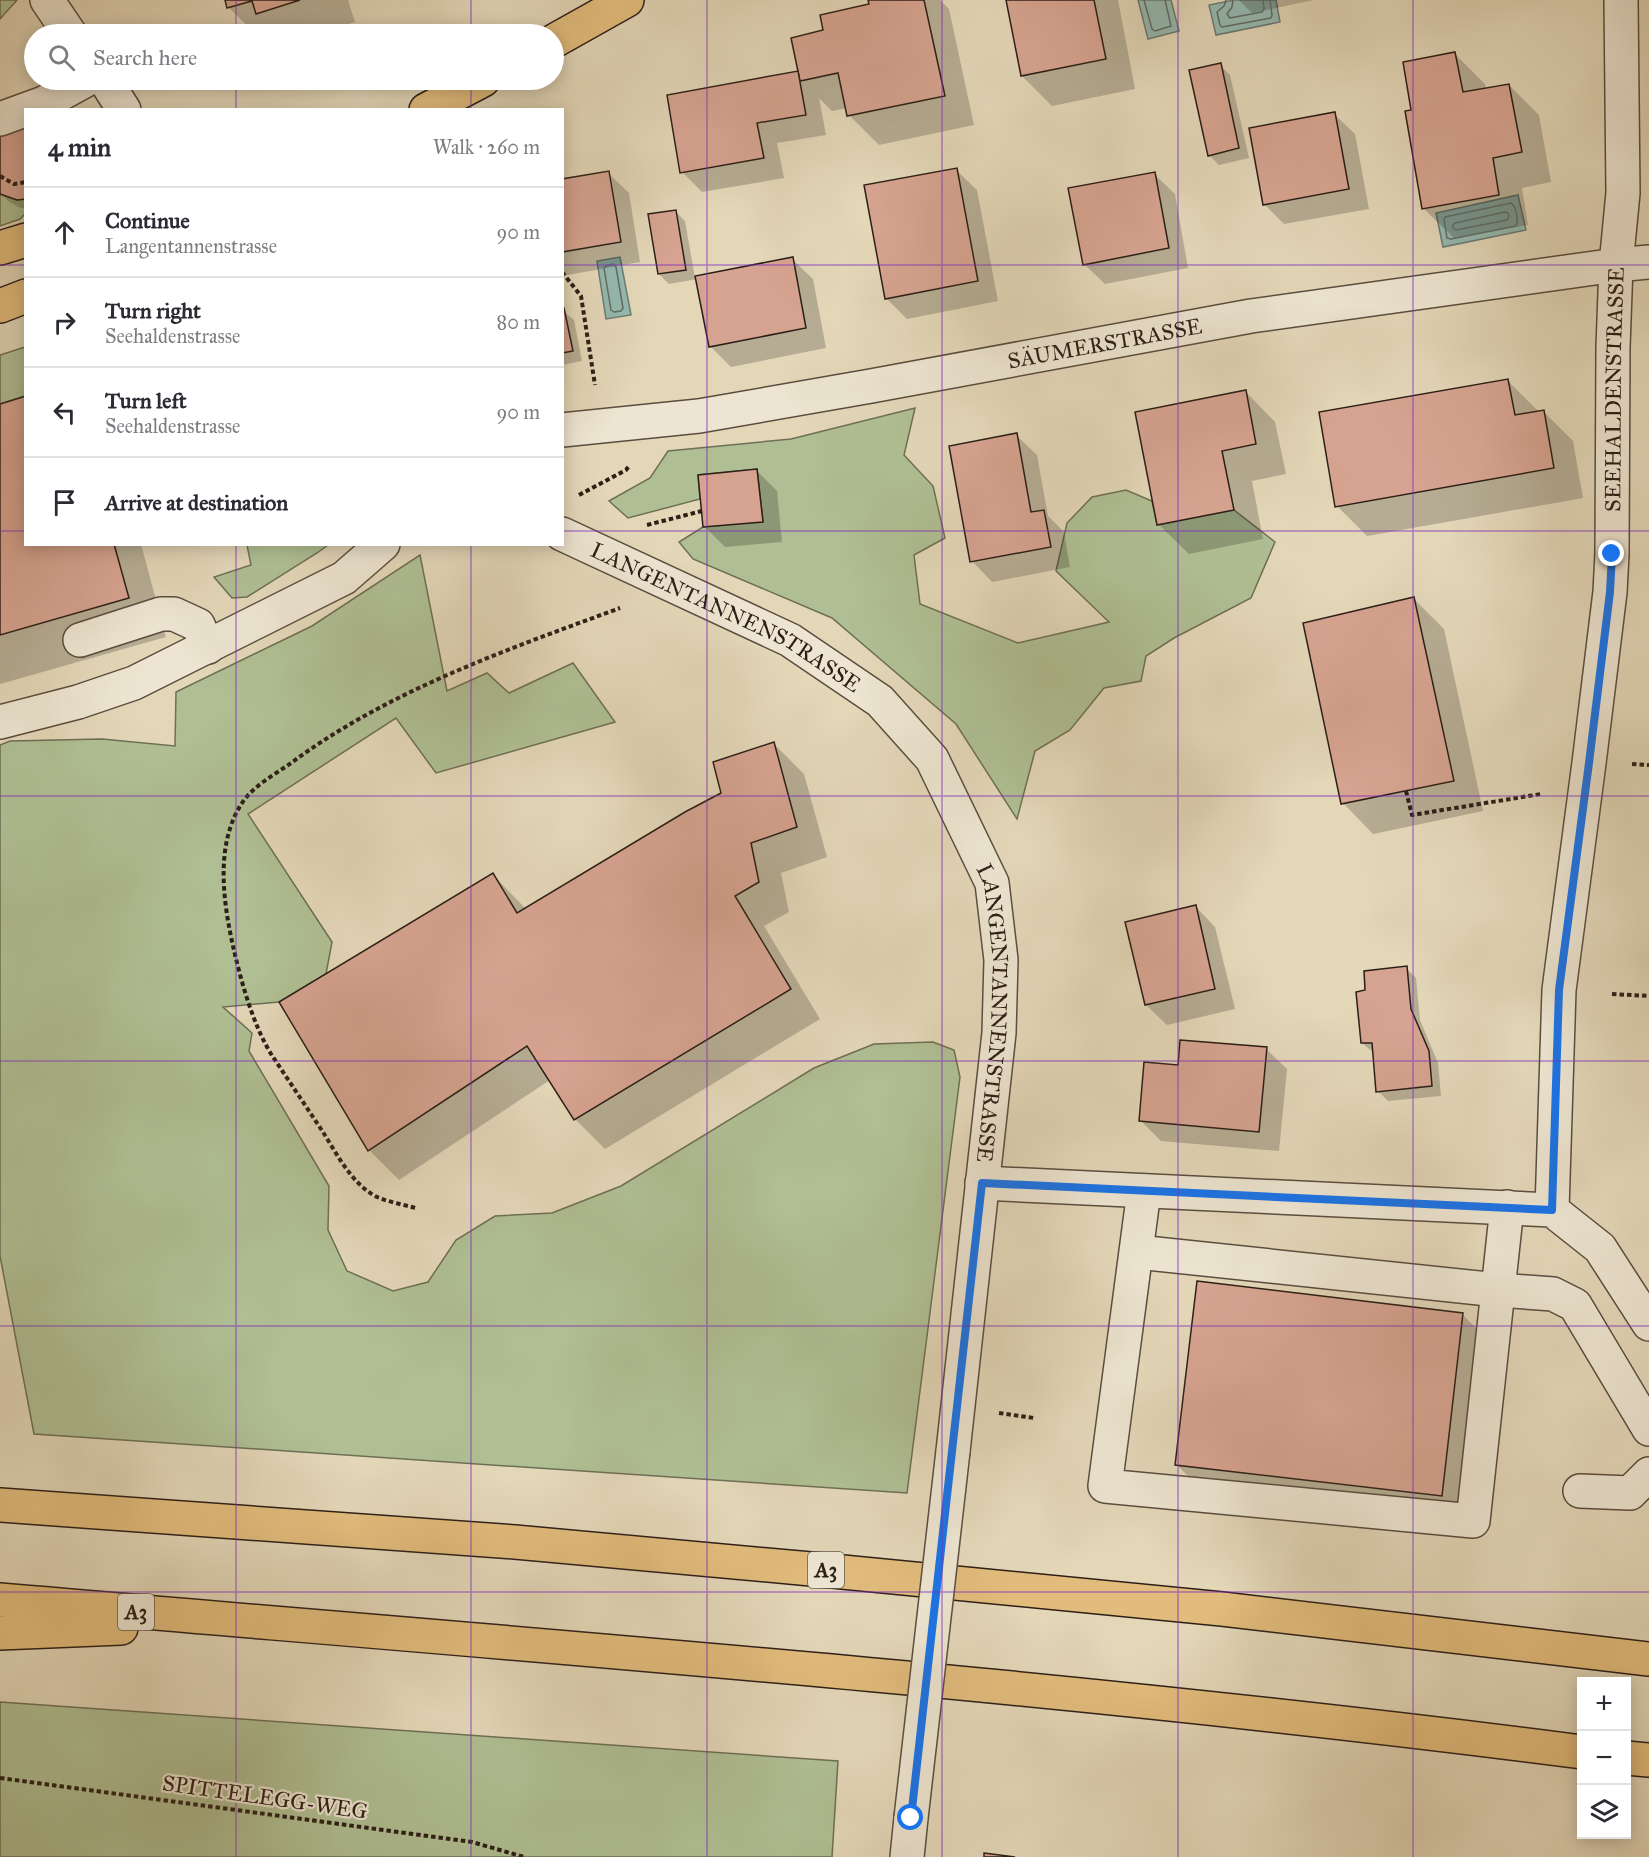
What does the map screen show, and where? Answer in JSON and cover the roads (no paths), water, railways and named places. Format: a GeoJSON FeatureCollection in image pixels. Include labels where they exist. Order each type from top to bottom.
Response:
{"type":"FeatureCollection","features":[{"type":"Feature","properties":{"kind":"main road"},"geometry":{"type":"LineString","coordinates":[[564,35],[627,0]]}},
{"type":"Feature","properties":{"kind":"main road"},"geometry":{"type":"LineString","coordinates":[[430,108],[464,90]]}},
{"type":"Feature","properties":{"kind":"main road"},"geometry":{"type":"LineString","coordinates":[[0,248],[24,241]]}},
{"type":"Feature","properties":{"kind":"main road"},"geometry":{"type":"LineString","coordinates":[[0,306],[24,297]]}},
{"type":"Feature","properties":{"kind":"main road","name":"A3"},"geometry":{"type":"LineString","coordinates":[[0,1505],[515,1542],[822,1569],[1222,1609],[1649,1659]]}},
{"type":"Feature","properties":{"kind":"main road","name":"A3"},"geometry":{"type":"LineString","coordinates":[[0,1600],[796,1667],[1277,1716],[1577,1752]]}},
{"type":"Feature","properties":{"kind":"main road"},"geometry":{"type":"LineString","coordinates":[[0,1633],[271,1623]]}},
{"type":"Feature","properties":{"kind":"main road"},"geometry":{"type":"LineString","coordinates":[[1631,1759],[1649,1761]]}},
{"type":"Feature","properties":{"kind":"street"},"geometry":{"type":"LineString","coordinates":[[48,0],[64,24]]}},
{"type":"Feature","properties":{"kind":"street","name":"SEEHALDENSTRASSE"},"geometry":{"type":"LineString","coordinates":[[1552,1210],[1559,990],[1610,592],[1612,347],[1616,265],[1623,193],[1621,0]]}},
{"type":"Feature","properties":{"kind":"street"},"geometry":{"type":"LineString","coordinates":[[30,108],[68,90]]}},
{"type":"Feature","properties":{"kind":"street"},"geometry":{"type":"LineString","coordinates":[[111,90],[123,108]]}},
{"type":"Feature","properties":{"kind":"street"},"geometry":{"type":"LineString","coordinates":[[0,119],[24,110]]}},
{"type":"Feature","properties":{"kind":"street","name":"SÄUMERSTRASSE"},"geometry":{"type":"LineString","coordinates":[[564,430],[699,416],[1251,315],[1649,262]]}},
{"type":"Feature","properties":{"kind":"street","name":"LANGENTANNENSTRASSE"},"geometry":{"type":"LineString","coordinates":[[564,535],[790,640],[880,701],[932,759],[992,883],[1002,960],[999,1033],[907,1857]]}},
{"type":"Feature","properties":{"kind":"street"},"geometry":{"type":"LineString","coordinates":[[0,722],[78,702],[134,683],[344,578],[380,546]]}},
{"type":"Feature","properties":{"kind":"street"},"geometry":{"type":"LineString","coordinates":[[80,640],[161,614],[174,614],[198,626],[208,647]]}},
{"type":"Feature","properties":{"kind":"street"},"geometry":{"type":"LineString","coordinates":[[982,1183],[1552,1210],[1600,1248],[1649,1324]]}},
{"type":"Feature","properties":{"kind":"street"},"geometry":{"type":"LineString","coordinates":[[1144,1191],[1105,1486],[1473,1521],[1507,1207]]}},
{"type":"Feature","properties":{"kind":"street"},"geometry":{"type":"LineString","coordinates":[[1137,1252],[1552,1294],[1575,1305],[1649,1429]]}},
{"type":"Feature","properties":{"kind":"street"},"geometry":{"type":"LineString","coordinates":[[1580,1491],[1630,1493],[1649,1474]]}},
{"type":"Feature","properties":{"kind":"water"},"geometry":{"type":"Polygon","coordinates":[[[1138,0],[1171,0],[1179,31],[1148,39],[1138,0]]]}},
{"type":"Feature","properties":{"kind":"water"},"geometry":{"type":"Polygon","coordinates":[[[1234,0],[1276,0],[1280,22],[1216,35],[1209,5],[1234,0]]]}},
{"type":"Feature","properties":{"kind":"water"},"geometry":{"type":"Polygon","coordinates":[[[1518,195],[1526,230],[1443,247],[1436,213],[1518,195]]]}},
{"type":"Feature","properties":{"kind":"water"},"geometry":{"type":"Polygon","coordinates":[[[620,257],[631,315],[606,319],[597,261],[620,257]]]}}]}
